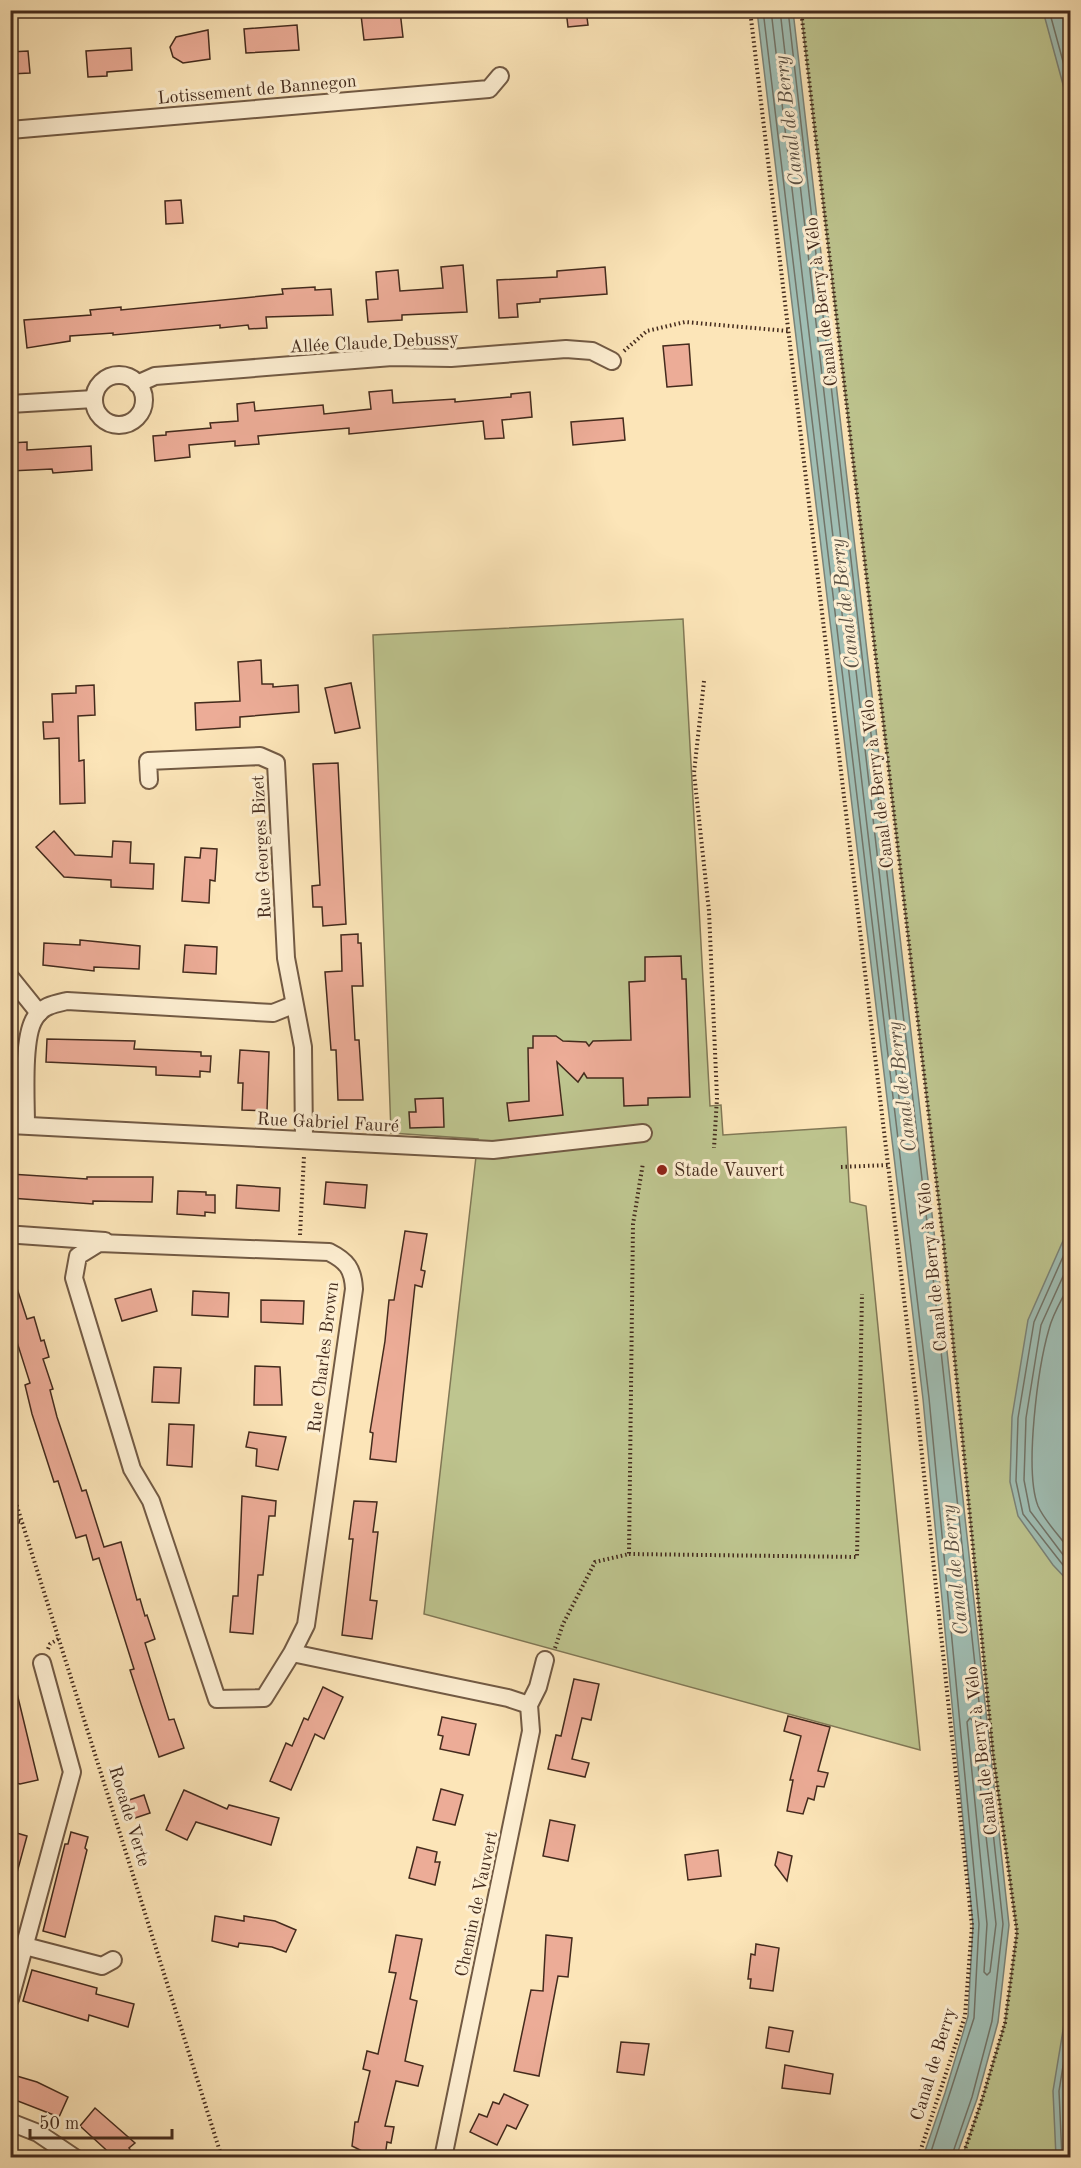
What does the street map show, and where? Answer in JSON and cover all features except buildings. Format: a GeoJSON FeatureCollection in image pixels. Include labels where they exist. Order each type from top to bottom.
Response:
{"type":"FeatureCollection","features":[{"type":"Feature","properties":{"kind":"street","name":"Lotissement de Bannegon"},"geometry":{"type":"LineString","coordinates":[[10,130],[489,90],[500,76]]}},
{"type":"Feature","properties":{"kind":"street","name":"Allée Claude Debussy"},"geometry":{"type":"LineString","coordinates":[[137,384],[154,376],[392,357],[451,358],[566,349],[592,351],[612,362]]}},
{"type":"Feature","properties":{"kind":"street"},"geometry":{"type":"LineString","coordinates":[[125,376],[142,390],[144,402],[132,422],[122,426],[109,424],[97,412],[94,399],[100,384],[108,377],[125,376]]}},
{"type":"Feature","properties":{"kind":"street"},"geometry":{"type":"LineString","coordinates":[[10,404],[94,399]]}},
{"type":"Feature","properties":{"kind":"street","name":"Rue Georges Bizet"},"geometry":{"type":"LineString","coordinates":[[149,780],[148,761],[260,756],[276,763],[286,958],[293,1005],[303,1047],[304,1140]]}},
{"type":"Feature","properties":{"kind":"street"},"geometry":{"type":"LineString","coordinates":[[10,977],[39,1013]]}},
{"type":"Feature","properties":{"kind":"street"},"geometry":{"type":"LineString","coordinates":[[18,1125],[28,1034],[35,1017],[49,1005],[67,1001],[273,1012],[293,1005]]}},
{"type":"Feature","properties":{"kind":"street","name":"Rue Gabriel Fauré"},"geometry":{"type":"LineString","coordinates":[[18,1125],[493,1150],[643,1133]]}},
{"type":"Feature","properties":{"kind":"street","name":"Rue Charles Brown"},"geometry":{"type":"LineString","coordinates":[[19,1235],[329,1252],[345,1260],[353,1274],[354,1289],[306,1625],[292,1653],[264,1698],[217,1699],[151,1501],[132,1469],[74,1278],[78,1256],[99,1243],[115,1241]]}},
{"type":"Feature","properties":{"kind":"street"},"geometry":{"type":"LineString","coordinates":[[292,1653],[508,1698],[529,1706]]}},
{"type":"Feature","properties":{"kind":"street","name":"Chemin de Vauvert"},"geometry":{"type":"LineString","coordinates":[[443,2157],[531,1731],[529,1706],[538,1687],[544,1660]]}},
{"type":"Feature","properties":{"kind":"street"},"geometry":{"type":"LineString","coordinates":[[10,1999],[72,1773],[42,1663]]}},
{"type":"Feature","properties":{"kind":"street"},"geometry":{"type":"LineString","coordinates":[[25,1946],[102,1966],[113,1960]]}},
{"type":"Feature","properties":{"kind":"street"},"geometry":{"type":"LineString","coordinates":[[10,2122],[38,2133],[75,2157]]}},
{"type":"Feature","properties":{"kind":"path","name":"Canal de Berry"},"geometry":{"type":"LineString","coordinates":[[750,10],[888,1165],[972,1926],[964,2016],[918,2157]]}},
{"type":"Feature","properties":{"kind":"path","name":"Canal de Berry à Vélo"},"geometry":{"type":"LineString","coordinates":[[801,10],[943,1238],[993,1754],[1017,1932],[1005,2023],[962,2157]]}},
{"type":"Feature","properties":{"kind":"path"},"geometry":{"type":"LineString","coordinates":[[612,362],[647,331],[685,322],[789,332]]}},
{"type":"Feature","properties":{"kind":"path"},"geometry":{"type":"LineString","coordinates":[[704,681],[694,772],[709,911],[717,1098],[714,1148]]}},
{"type":"Feature","properties":{"kind":"path"},"geometry":{"type":"LineString","coordinates":[[300,1250],[304,1140]]}},
{"type":"Feature","properties":{"kind":"path"},"geometry":{"type":"LineString","coordinates":[[629,1554],[633,1224],[643,1163]]}},
{"type":"Feature","properties":{"kind":"path"},"geometry":{"type":"LineString","coordinates":[[841,1167],[888,1165]]}},
{"type":"Feature","properties":{"kind":"path"},"geometry":{"type":"LineString","coordinates":[[544,1660],[556,1646],[563,1624],[595,1562],[629,1554],[857,1557],[861,1294]]}},
{"type":"Feature","properties":{"kind":"path","name":"Rocade Verte"},"geometry":{"type":"LineString","coordinates":[[10,1484],[222,2157]]}},
{"type":"Feature","properties":{"kind":"path"},"geometry":{"type":"LineString","coordinates":[[10,1519],[23,1523]]}},
{"type":"Feature","properties":{"kind":"green space"},"geometry":{"type":"Polygon","coordinates":[[[801,11],[1070,11],[1070,2157],[962,2157],[1005,2023],[1017,1932],[993,1754],[943,1238],[801,11]]]}},
{"type":"Feature","properties":{"kind":"green space","name":"Stade Vauvert"},"geometry":{"type":"Polygon","coordinates":[[[683,619],[710,1106],[721,1105],[723,1135],[846,1127],[850,1202],[866,1206],[920,1750],[424,1614],[478,1139],[391,1133],[373,635],[683,619]]]}},
{"type":"Feature","properties":{"kind":"water"},"geometry":{"type":"Polygon","coordinates":[[[757,11],[793,11],[935,1240],[1009,1925],[998,2022],[977,2099],[956,2157],[923,2157],[968,2016],[973,1925],[923,1399],[757,11]]]}},
{"type":"Feature","properties":{"kind":"water"},"geometry":{"type":"Polygon","coordinates":[[[1043,11],[1070,11],[1070,110],[1043,11]]]}},
{"type":"Feature","properties":{"kind":"water"},"geometry":{"type":"Polygon","coordinates":[[[1070,1225],[1070,1583],[1053,1565],[1018,1516],[1010,1482],[1012,1417],[1028,1320],[1070,1225]]]}},
{"type":"Feature","properties":{"kind":"water"},"geometry":{"type":"Polygon","coordinates":[[[1070,1988],[1070,2157],[1056,2157],[1053,2091],[1070,1988]]]}},
{"type":"Feature","properties":{"kind":"place","name":"Stade Vauvert"},"geometry":{"type":"Point","coordinates":[662,1170]}}]}
